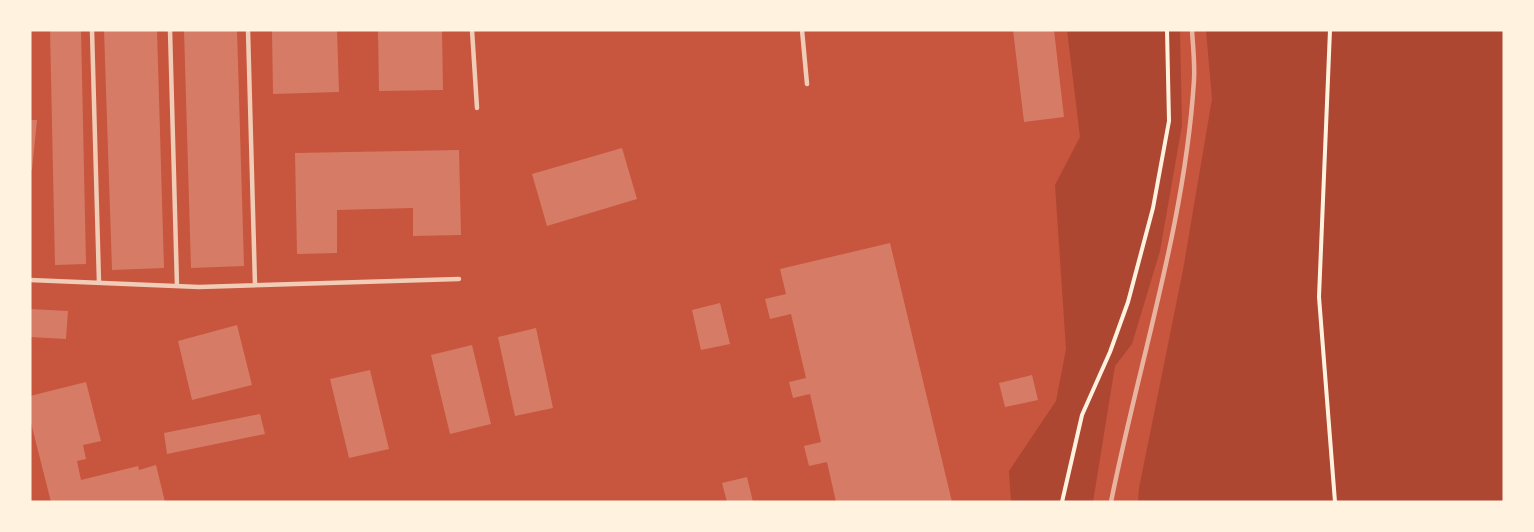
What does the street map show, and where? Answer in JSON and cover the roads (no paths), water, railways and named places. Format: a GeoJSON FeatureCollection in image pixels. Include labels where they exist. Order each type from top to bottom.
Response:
{"type":"FeatureCollection","features":[{"type":"Feature","properties":{"kind":"lane"},"geometry":{"type":"LineString","coordinates":[[92,30],[99,283]]}},
{"type":"Feature","properties":{"kind":"lane"},"geometry":{"type":"LineString","coordinates":[[170,30],[177,286]]}},
{"type":"Feature","properties":{"kind":"lane"},"geometry":{"type":"LineString","coordinates":[[248,30],[255,285]]}},
{"type":"Feature","properties":{"kind":"lane"},"geometry":{"type":"LineString","coordinates":[[472,30],[477,108]]}},
{"type":"Feature","properties":{"kind":"lane"},"geometry":{"type":"LineString","coordinates":[[802,30],[807,84]]}},
{"type":"Feature","properties":{"kind":"lane"},"geometry":{"type":"LineString","coordinates":[[30,280],[177,286],[459,279]]}},
{"type":"Feature","properties":{"kind":"railway"},"geometry":{"type":"LineString","coordinates":[[1111,502],[1160,292],[1181,187],[1194,80],[1192,30]]}}]}
